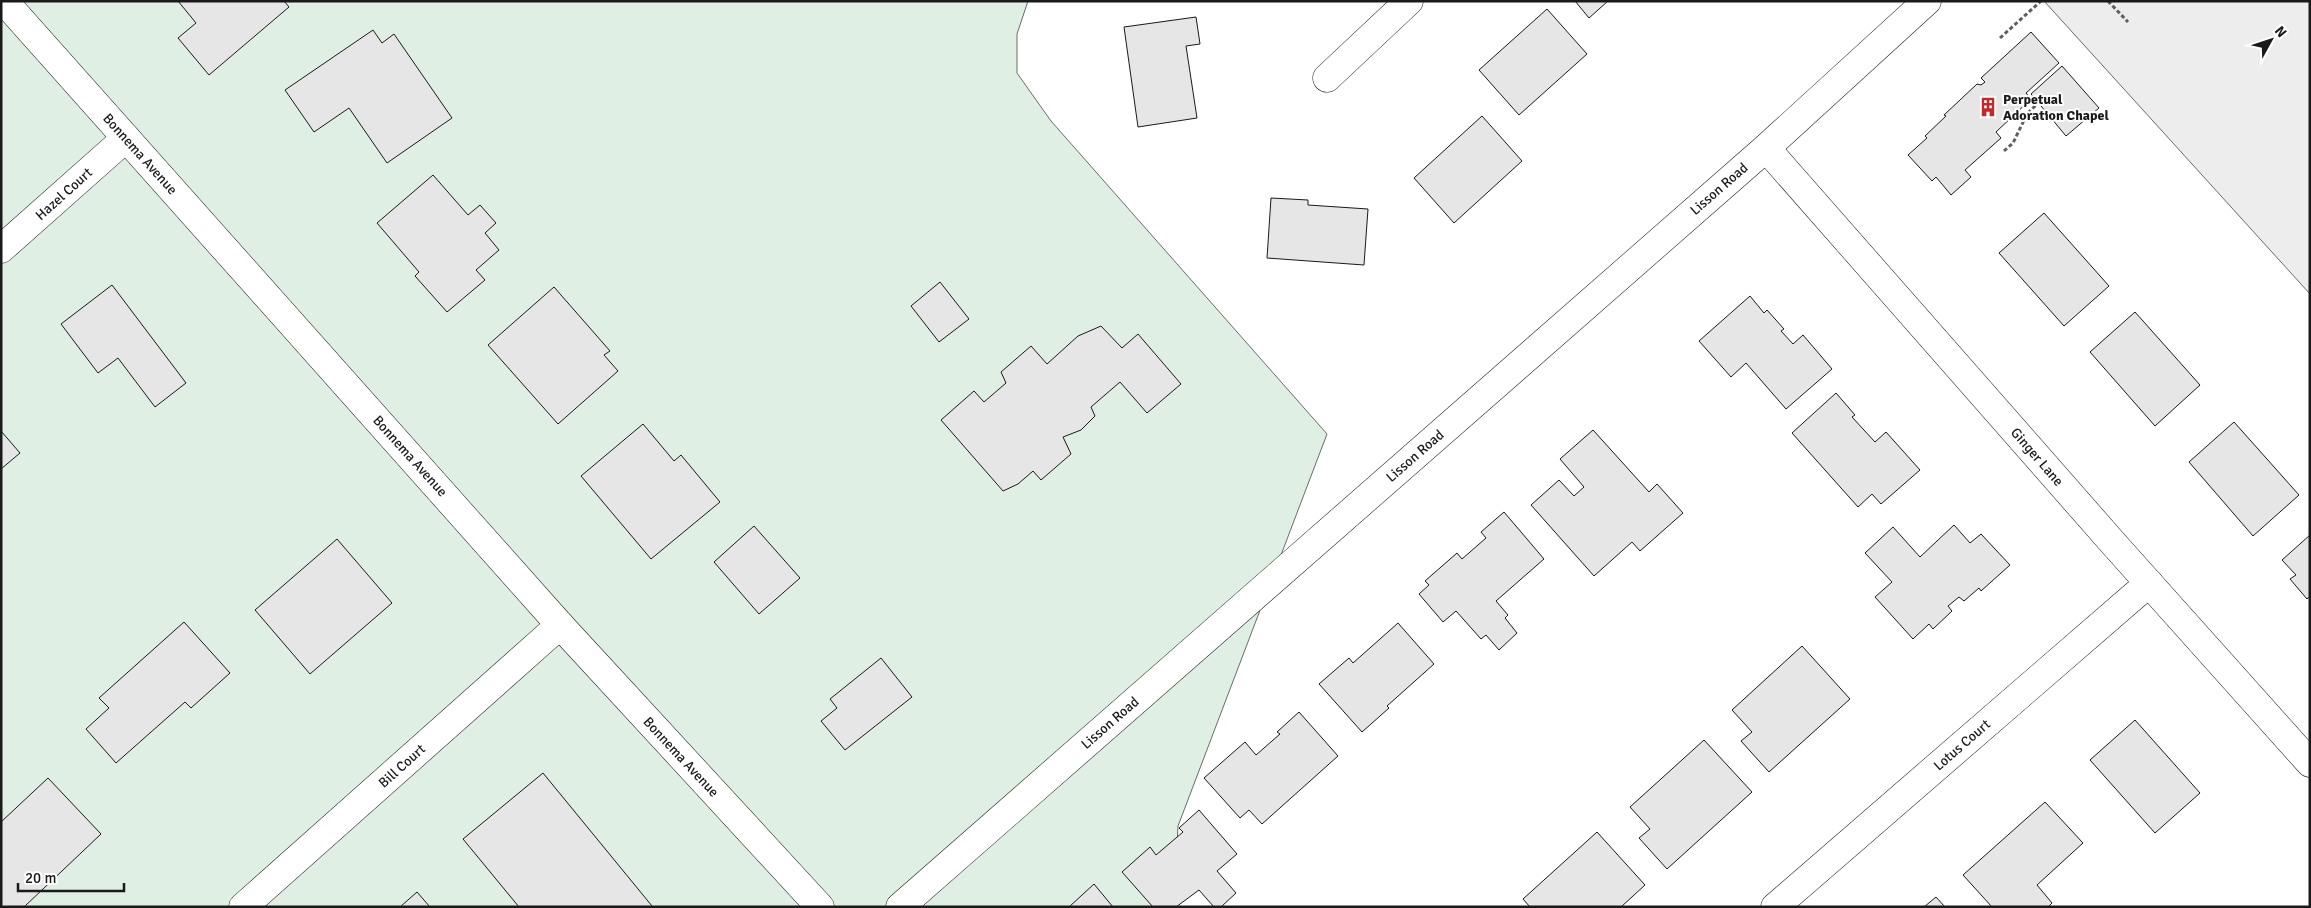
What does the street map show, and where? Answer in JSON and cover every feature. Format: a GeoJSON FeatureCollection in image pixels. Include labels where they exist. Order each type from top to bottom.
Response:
{"type":"FeatureCollection","features":[{"type":"Feature","properties":{"kind":"street","name":"Bonnema Avenue"},"geometry":{"type":"LineString","coordinates":[[4,1],[560,625],[820,907]]}},
{"type":"Feature","properties":{"kind":"street"},"geometry":{"type":"LineString","coordinates":[[1328,78],[1409,1]]}},
{"type":"Feature","properties":{"kind":"street","name":"Lisson Road"},"geometry":{"type":"LineString","coordinates":[[900,907],[1766,148],[1927,1]]}},
{"type":"Feature","properties":{"kind":"street","name":"Hazel Court"},"geometry":{"type":"LineString","coordinates":[[1,249],[126,138]]}},
{"type":"Feature","properties":{"kind":"street","name":"Ginger Lane"},"geometry":{"type":"LineString","coordinates":[[1766,148],[2310,763]]}},
{"type":"Feature","properties":{"kind":"street","name":"Lotus Court"},"geometry":{"type":"LineString","coordinates":[[1775,907],[2149,583]]}},
{"type":"Feature","properties":{"kind":"street","name":"Bill Court"},"geometry":{"type":"LineString","coordinates":[[243,907],[560,625]]}},
{"type":"Feature","properties":{"kind":"path"},"geometry":{"type":"LineString","coordinates":[[2000,38],[2041,1]]}},
{"type":"Feature","properties":{"kind":"path"},"geometry":{"type":"LineString","coordinates":[[2108,1],[2128,22]]}},
{"type":"Feature","properties":{"kind":"path"},"geometry":{"type":"LineString","coordinates":[[2004,151],[2013,143],[2027,114],[2038,103]]}},
{"type":"Feature","properties":{"kind":"green space"},"geometry":{"type":"Polygon","coordinates":[[[1,1],[1028,1],[1017,34],[1017,73],[1051,121],[1327,434],[1178,826],[1174,907],[1,907],[1,1]]]}},
{"type":"Feature","properties":{"kind":"shaded area"},"geometry":{"type":"Polygon","coordinates":[[[2044,1],[2310,1],[2310,294],[2133,99],[2044,1]]]}},
{"type":"Feature","properties":{"kind":"building"},"geometry":{"type":"Polygon","coordinates":[[[178,1],[284,1],[289,7],[209,75],[178,38],[196,23],[178,1]]]}},
{"type":"Feature","properties":{"kind":"building"},"geometry":{"type":"Polygon","coordinates":[[[1575,1],[1608,1],[1589,18],[1575,1]]]}},
{"type":"Feature","properties":{"kind":"building"},"geometry":{"type":"Polygon","coordinates":[[[1547,9],[1587,54],[1519,115],[1479,70],[1547,9]]]}},
{"type":"Feature","properties":{"kind":"building"},"geometry":{"type":"Polygon","coordinates":[[[1196,17],[1200,44],[1186,46],[1197,118],[1138,127],[1124,27],[1196,17]]]}},
{"type":"Feature","properties":{"kind":"building"},"geometry":{"type":"Polygon","coordinates":[[[373,30],[382,43],[394,34],[452,118],[387,163],[349,108],[314,132],[285,90],[373,30]]]}},
{"type":"Feature","properties":{"kind":"building","name":"Perpetual Adoration Chapel"},"geometry":{"type":"Polygon","coordinates":[[[2031,32],[2059,63],[2026,93],[2031,99],[1996,132],[2001,138],[1965,170],[1971,177],[1951,195],[1936,177],[1932,181],[1908,155],[1927,138],[1925,136],[1946,116],[1944,115],[1977,84],[1981,85],[1985,82],[1981,78],[2031,32]]]}},
{"type":"Feature","properties":{"kind":"building"},"geometry":{"type":"Polygon","coordinates":[[[2062,66],[2099,108],[2066,136],[2031,94],[2062,66]]]}},
{"type":"Feature","properties":{"kind":"building"},"geometry":{"type":"Polygon","coordinates":[[[1482,116],[1522,161],[1454,223],[1414,178],[1482,116]]]}},
{"type":"Feature","properties":{"kind":"building"},"geometry":{"type":"Polygon","coordinates":[[[433,175],[468,215],[480,205],[496,223],[485,233],[499,250],[476,270],[485,280],[447,312],[415,276],[419,272],[377,223],[433,175]]]}},
{"type":"Feature","properties":{"kind":"building"},"geometry":{"type":"Polygon","coordinates":[[[1271,198],[1308,200],[1308,205],[1368,209],[1364,265],[1267,258],[1271,198]]]}},
{"type":"Feature","properties":{"kind":"building"},"geometry":{"type":"Polygon","coordinates":[[[2044,213],[2109,286],[2064,326],[1999,253],[2044,213]]]}},
{"type":"Feature","properties":{"kind":"building"},"geometry":{"type":"Polygon","coordinates":[[[940,282],[969,319],[939,342],[911,306],[940,282]]]}},
{"type":"Feature","properties":{"kind":"building"},"geometry":{"type":"Polygon","coordinates":[[[112,285],[186,383],[155,407],[118,358],[98,373],[61,324],[112,285]]]}},
{"type":"Feature","properties":{"kind":"building"},"geometry":{"type":"Polygon","coordinates":[[[554,287],[610,351],[604,355],[618,371],[558,424],[488,345],[554,287]]]}},
{"type":"Feature","properties":{"kind":"building"},"geometry":{"type":"Polygon","coordinates":[[[1750,296],[1764,313],[1767,310],[1784,329],[1781,331],[1793,344],[1803,335],[1832,369],[1786,409],[1746,363],[1731,377],[1699,341],[1750,296]]]}},
{"type":"Feature","properties":{"kind":"building"},"geometry":{"type":"Polygon","coordinates":[[[2135,312],[2200,385],[2155,426],[2090,352],[2135,312]]]}},
{"type":"Feature","properties":{"kind":"building"},"geometry":{"type":"Polygon","coordinates":[[[1101,326],[1122,348],[1138,334],[1181,384],[1147,413],[1120,382],[1091,407],[1095,416],[1081,430],[1063,437],[1071,454],[1041,480],[1033,471],[1018,484],[1003,491],[941,420],[974,391],[984,402],[1006,383],[1001,372],[1031,346],[1047,364],[1078,336],[1101,326]]]}},
{"type":"Feature","properties":{"kind":"building"},"geometry":{"type":"Polygon","coordinates":[[[1836,393],[1855,415],[1852,417],[1875,442],[1886,432],[1920,470],[1881,504],[1872,494],[1858,507],[1792,433],[1836,393]]]}},
{"type":"Feature","properties":{"kind":"building"},"geometry":{"type":"Polygon","coordinates":[[[2234,422],[2299,495],[2253,536],[2189,462],[2234,422]]]}},
{"type":"Feature","properties":{"kind":"building"},"geometry":{"type":"Polygon","coordinates":[[[643,424],[674,461],[681,455],[720,502],[651,559],[581,476],[643,424]]]}},
{"type":"Feature","properties":{"kind":"building"},"geometry":{"type":"Polygon","coordinates":[[[1593,430],[1649,492],[1657,484],[1683,513],[1640,551],[1632,542],[1594,576],[1531,505],[1559,480],[1574,496],[1584,487],[1560,459],[1593,430]]]}},
{"type":"Feature","properties":{"kind":"building"},"geometry":{"type":"Polygon","coordinates":[[[1,431],[20,453],[1,469],[1,431]]]}},
{"type":"Feature","properties":{"kind":"building"},"geometry":{"type":"Polygon","coordinates":[[[1504,512],[1544,559],[1496,601],[1508,615],[1505,618],[1517,633],[1499,650],[1486,635],[1481,639],[1456,611],[1443,622],[1419,594],[1429,585],[1425,581],[1457,553],[1462,559],[1486,538],[1481,532],[1504,512]]]}},
{"type":"Feature","properties":{"kind":"building"},"geometry":{"type":"Polygon","coordinates":[[[1954,525],[1970,543],[1981,534],[2010,565],[1981,591],[1979,588],[1964,601],[1959,597],[1948,606],[1952,611],[1933,629],[1929,624],[1913,639],[1875,597],[1892,582],[1865,553],[1893,527],[1920,557],[1954,525]]]}},
{"type":"Feature","properties":{"kind":"building"},"geometry":{"type":"Polygon","coordinates":[[[754,526],[800,578],[759,614],[714,562],[754,526]]]}},
{"type":"Feature","properties":{"kind":"building"},"geometry":{"type":"Polygon","coordinates":[[[2310,535],[2310,596],[2307,599],[2290,579],[2296,575],[2282,560],[2310,535]]]}},
{"type":"Feature","properties":{"kind":"building"},"geometry":{"type":"Polygon","coordinates":[[[337,539],[392,603],[310,674],[255,610],[337,539]]]}},
{"type":"Feature","properties":{"kind":"building"},"geometry":{"type":"Polygon","coordinates":[[[184,622],[230,673],[191,708],[185,702],[116,763],[86,729],[109,708],[99,698],[184,622]]]}},
{"type":"Feature","properties":{"kind":"building"},"geometry":{"type":"Polygon","coordinates":[[[1398,623],[1434,664],[1387,706],[1389,708],[1362,732],[1319,684],[1349,658],[1353,663],[1398,623]]]}},
{"type":"Feature","properties":{"kind":"building"},"geometry":{"type":"Polygon","coordinates":[[[1802,646],[1850,699],[1769,772],[1741,741],[1752,732],[1732,710],[1802,646]]]}},
{"type":"Feature","properties":{"kind":"building"},"geometry":{"type":"Polygon","coordinates":[[[881,658],[912,697],[845,750],[821,721],[837,708],[830,699],[881,658]]]}},
{"type":"Feature","properties":{"kind":"building"},"geometry":{"type":"Polygon","coordinates":[[[1299,712],[1338,756],[1262,824],[1249,810],[1240,818],[1204,778],[1245,742],[1256,755],[1280,734],[1277,732],[1299,712]]]}},
{"type":"Feature","properties":{"kind":"building"},"geometry":{"type":"Polygon","coordinates":[[[2135,720],[2200,793],[2155,833],[2090,760],[2135,720]]]}},
{"type":"Feature","properties":{"kind":"building"},"geometry":{"type":"Polygon","coordinates":[[[1704,740],[1752,792],[1667,869],[1639,838],[1650,829],[1630,807],[1704,740]]]}},
{"type":"Feature","properties":{"kind":"building"},"geometry":{"type":"Polygon","coordinates":[[[543,773],[651,907],[519,907],[463,839],[543,773]]]}},
{"type":"Feature","properties":{"kind":"building"},"geometry":{"type":"Polygon","coordinates":[[[48,778],[101,834],[24,907],[1,907],[1,822],[48,778]]]}},
{"type":"Feature","properties":{"kind":"building"},"geometry":{"type":"Polygon","coordinates":[[[2045,802],[2083,843],[2037,885],[2052,903],[2048,907],[1992,907],[1963,875],[2045,802]]]}},
{"type":"Feature","properties":{"kind":"building"},"geometry":{"type":"Polygon","coordinates":[[[1199,810],[1237,854],[1217,871],[1236,893],[1221,907],[1214,907],[1199,890],[1176,907],[1153,907],[1122,872],[1150,847],[1156,855],[1183,832],[1179,828],[1199,810]]]}},
{"type":"Feature","properties":{"kind":"building"},"geometry":{"type":"Polygon","coordinates":[[[1597,832],[1645,885],[1621,907],[1530,907],[1523,899],[1597,832]]]}},
{"type":"Feature","properties":{"kind":"building"},"geometry":{"type":"Polygon","coordinates":[[[1094,884],[1113,907],[1069,907],[1094,884]]]}},
{"type":"Feature","properties":{"kind":"building"},"geometry":{"type":"Polygon","coordinates":[[[417,892],[430,907],[400,907],[417,892]]]}},
{"type":"Feature","properties":{"kind":"building"},"geometry":{"type":"Polygon","coordinates":[[[1936,897],[1945,907],[1924,907],[1936,897]]]}},
{"type":"Feature","properties":{"kind":"place","name":"Perpetual Adoration Chapel"},"geometry":{"type":"Point","coordinates":[1988,107]}}]}
